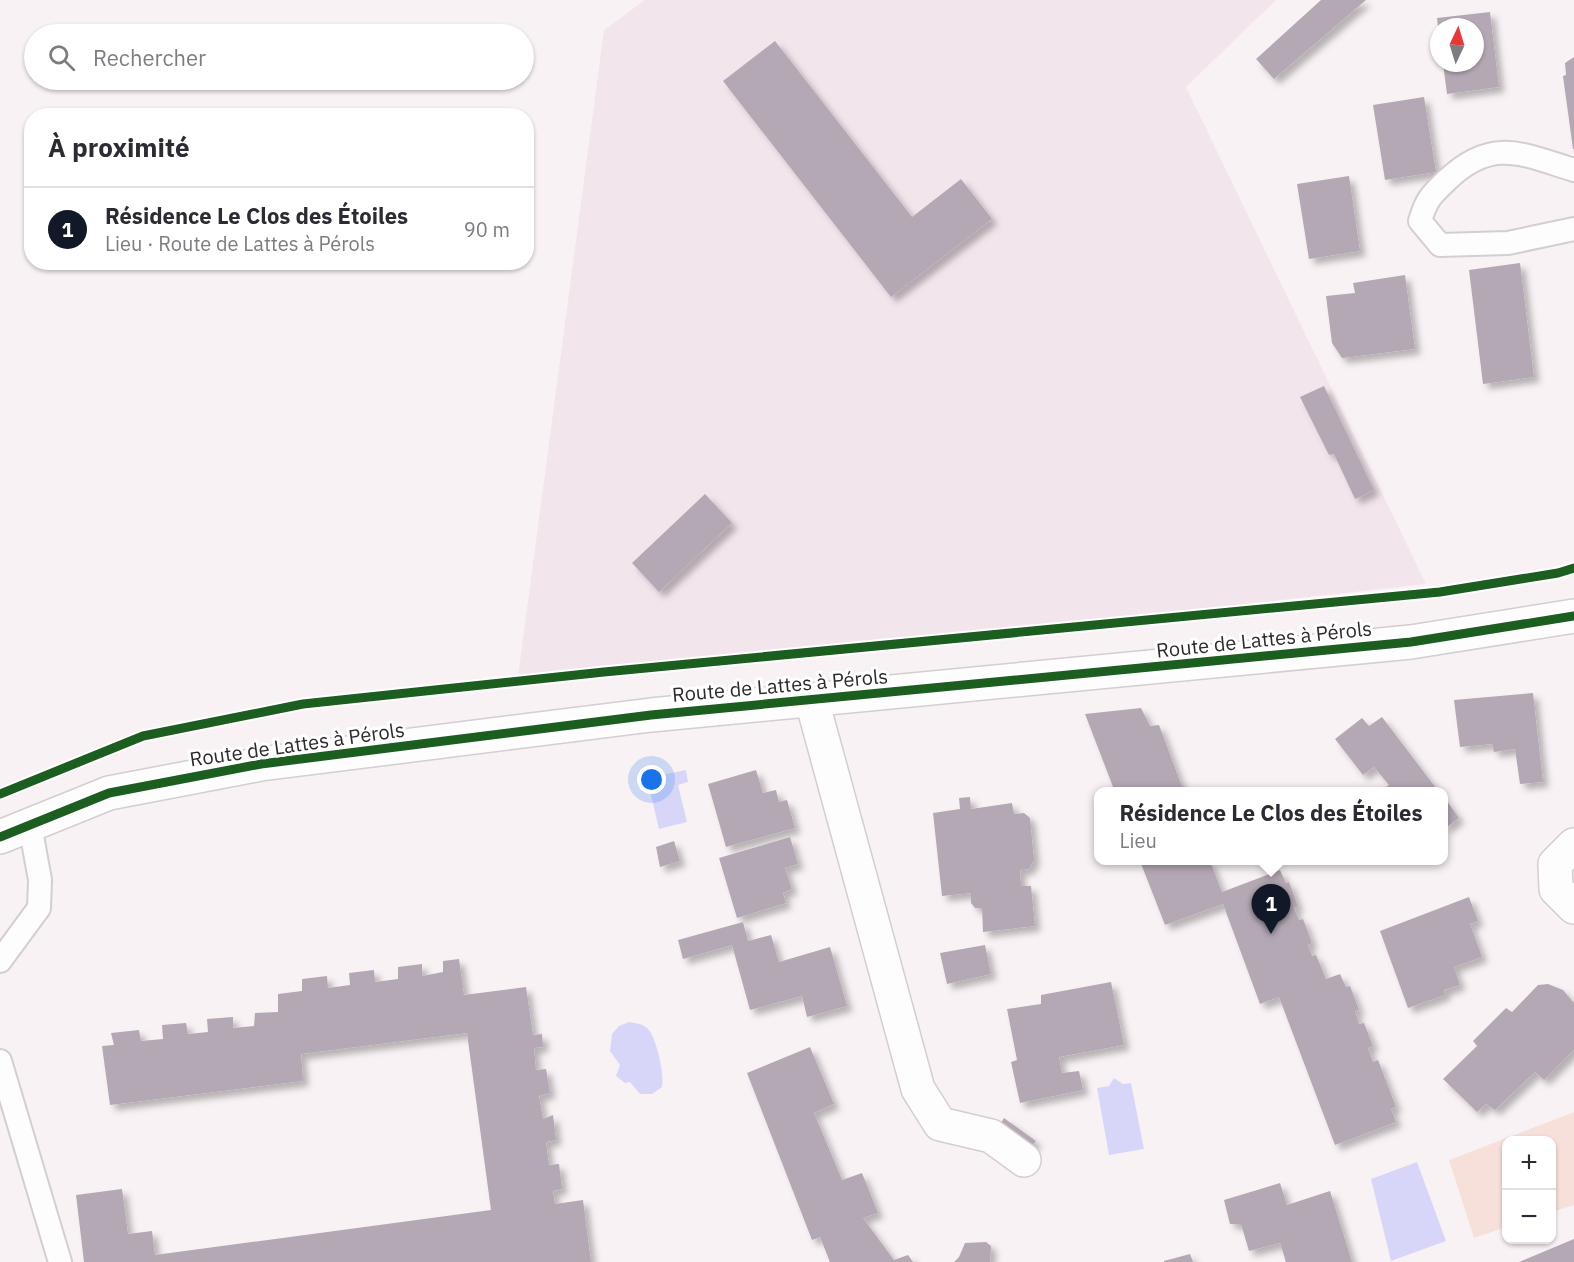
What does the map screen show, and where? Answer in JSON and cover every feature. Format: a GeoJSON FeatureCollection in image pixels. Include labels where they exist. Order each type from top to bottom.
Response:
{"type":"FeatureCollection","features":[{"type":"Feature","properties":{"kind":"street","name":"Route de Lattes à Pérols"},"geometry":{"type":"LineString","coordinates":[[0,837],[109,793],[261,764],[651,715],[1411,642],[1574,616]]}},
{"type":"Feature","properties":{"kind":"street"},"geometry":{"type":"LineString","coordinates":[[812,700],[918,1089],[940,1124],[991,1137],[1024,1160]]}},
{"type":"Feature","properties":{"kind":"street"},"geometry":{"type":"LineString","coordinates":[[1574,845],[1556,864],[1556,889],[1574,907]]}},
{"type":"Feature","properties":{"kind":"lane"},"geometry":{"type":"LineString","coordinates":[[1574,170],[1518,153],[1490,153],[1460,167],[1426,200],[1420,221],[1440,245],[1508,243],[1558,235],[1574,229]]}},
{"type":"Feature","properties":{"kind":"lane"},"geometry":{"type":"LineString","coordinates":[[0,962],[39,908],[40,880],[30,825]]}},
{"type":"Feature","properties":{"kind":"lane"},"geometry":{"type":"LineString","coordinates":[[0,1061],[60,1262]]}},
{"type":"Feature","properties":{"kind":"shaded area"},"geometry":{"type":"Polygon","coordinates":[[[645,0],[1276,0],[1186,87],[1426,584],[517,684],[604,30],[645,0]]]}},
{"type":"Feature","properties":{"kind":"shaded area"},"geometry":{"type":"Polygon","coordinates":[[[1574,1112],[1574,1205],[1556,1211],[1556,1136],[1512,1136],[1574,1112]]]}},
{"type":"Feature","properties":{"kind":"shaded area"},"geometry":{"type":"Polygon","coordinates":[[[1502,1140],[1502,1228],[1474,1238],[1449,1160],[1502,1140]]]}},
{"type":"Feature","properties":{"kind":"water"},"geometry":{"type":"Polygon","coordinates":[[[686,770],[688,782],[678,785],[687,822],[659,829],[647,778],[686,770]]]}},
{"type":"Feature","properties":{"kind":"water"},"geometry":{"type":"Polygon","coordinates":[[[629,1022],[647,1028],[654,1039],[663,1082],[662,1087],[652,1094],[640,1094],[630,1082],[625,1083],[616,1076],[620,1065],[610,1051],[612,1034],[619,1026],[629,1022]]]}},
{"type":"Feature","properties":{"kind":"water"},"geometry":{"type":"Polygon","coordinates":[[[1114,1078],[1123,1084],[1131,1083],[1144,1149],[1109,1155],[1097,1088],[1109,1086],[1114,1078]]]}},
{"type":"Feature","properties":{"kind":"water"},"geometry":{"type":"Polygon","coordinates":[[[1417,1162],[1446,1241],[1391,1261],[1371,1179],[1417,1162]]]}},
{"type":"Feature","properties":{"kind":"building"},"geometry":{"type":"Polygon","coordinates":[[[1321,0],[1366,0],[1274,79],[1256,59],[1321,0]]]}},
{"type":"Feature","properties":{"kind":"building"},"geometry":{"type":"Polygon","coordinates":[[[1490,12],[1499,87],[1447,94],[1444,72],[1484,72],[1484,18],[1437,18],[1490,12]]]}},
{"type":"Feature","properties":{"kind":"building"},"geometry":{"type":"Polygon","coordinates":[[[775,41],[912,217],[961,179],[992,219],[891,297],[723,81],[775,41]]]}},
{"type":"Feature","properties":{"kind":"building"},"geometry":{"type":"Polygon","coordinates":[[[1574,57],[1573,149],[1563,76],[1566,75],[1565,63],[1574,57]]]}},
{"type":"Feature","properties":{"kind":"building"},"geometry":{"type":"Polygon","coordinates":[[[1424,97],[1436,172],[1385,180],[1373,105],[1424,97]]]}},
{"type":"Feature","properties":{"kind":"building"},"geometry":{"type":"Polygon","coordinates":[[[1349,176],[1360,251],[1309,259],[1297,184],[1349,176]]]}},
{"type":"Feature","properties":{"kind":"building"},"geometry":{"type":"Polygon","coordinates":[[[1520,263],[1534,377],[1483,384],[1469,270],[1520,263]]]}},
{"type":"Feature","properties":{"kind":"building"},"geometry":{"type":"Polygon","coordinates":[[[1405,275],[1415,349],[1342,358],[1332,343],[1326,296],[1355,293],[1353,283],[1405,275]]]}},
{"type":"Feature","properties":{"kind":"building"},"geometry":{"type":"Polygon","coordinates":[[[1324,386],[1374,490],[1355,499],[1334,454],[1329,455],[1300,397],[1324,386]]]}},
{"type":"Feature","properties":{"kind":"building"},"geometry":{"type":"Polygon","coordinates":[[[705,494],[732,523],[659,592],[632,563],[705,494]]]}},
{"type":"Feature","properties":{"kind":"building"},"geometry":{"type":"Polygon","coordinates":[[[1533,693],[1543,782],[1520,784],[1515,749],[1494,752],[1492,744],[1460,747],[1454,700],[1533,693]]]}},
{"type":"Feature","properties":{"kind":"building"},"geometry":{"type":"Polygon","coordinates":[[[1141,708],[1150,726],[1159,725],[1182,787],[1113,787],[1085,714],[1141,708]]]}},
{"type":"Feature","properties":{"kind":"building"},"geometry":{"type":"Polygon","coordinates":[[[1382,717],[1435,787],[1386,787],[1389,785],[1374,767],[1363,775],[1335,739],[1362,718],[1369,726],[1382,717]]]}},
{"type":"Feature","properties":{"kind":"building"},"geometry":{"type":"Polygon","coordinates":[[[756,770],[763,793],[776,790],[779,802],[787,800],[795,828],[726,847],[708,784],[756,770]]]}},
{"type":"Feature","properties":{"kind":"building"},"geometry":{"type":"Polygon","coordinates":[[[970,797],[971,809],[1012,803],[1014,814],[1024,813],[1030,818],[1034,860],[1029,869],[1020,870],[1021,886],[1031,886],[1035,926],[983,932],[982,908],[975,908],[971,903],[971,893],[942,896],[933,813],[960,809],[959,798],[970,797]]]}},
{"type":"Feature","properties":{"kind":"building"},"geometry":{"type":"Polygon","coordinates":[[[1448,803],[1459,818],[1448,826],[1448,803]]]}},
{"type":"Feature","properties":{"kind":"building"},"geometry":{"type":"Polygon","coordinates":[[[790,837],[798,864],[785,868],[792,889],[783,893],[786,903],[737,918],[719,858],[790,837]]]}},
{"type":"Feature","properties":{"kind":"building"},"geometry":{"type":"Polygon","coordinates":[[[674,841],[680,861],[660,867],[656,847],[674,841]]]}},
{"type":"Feature","properties":{"kind":"building"},"geometry":{"type":"Polygon","coordinates":[[[1142,865],[1212,865],[1222,892],[1280,870],[1286,883],[1289,882],[1298,906],[1294,908],[1299,920],[1303,919],[1312,943],[1308,945],[1312,956],[1316,955],[1326,979],[1340,974],[1346,987],[1350,986],[1359,1010],[1355,1011],[1359,1024],[1364,1023],[1373,1046],[1368,1048],[1373,1062],[1378,1060],[1396,1107],[1391,1109],[1396,1122],[1335,1145],[1279,997],[1260,1004],[1223,904],[1165,925],[1142,865]]]}},
{"type":"Feature","properties":{"kind":"building"},"geometry":{"type":"Polygon","coordinates":[[[1469,897],[1478,921],[1470,924],[1482,957],[1454,967],[1460,985],[1444,990],[1445,995],[1408,1008],[1380,931],[1469,897]]]}},
{"type":"Feature","properties":{"kind":"building"},"geometry":{"type":"Polygon","coordinates":[[[743,922],[748,941],[771,935],[779,962],[830,947],[847,1006],[807,1017],[802,996],[750,1010],[732,945],[683,959],[678,940],[743,922]]]}},
{"type":"Feature","properties":{"kind":"building"},"geometry":{"type":"Polygon","coordinates":[[[985,945],[991,974],[947,984],[940,953],[985,945]]]}},
{"type":"Feature","properties":{"kind":"building"},"geometry":{"type":"Polygon","coordinates":[[[459,959],[464,995],[526,987],[533,1035],[542,1034],[543,1047],[534,1048],[536,1070],[546,1069],[550,1093],[539,1096],[543,1119],[553,1115],[556,1140],[546,1142],[549,1165],[559,1164],[562,1189],[553,1191],[555,1204],[583,1200],[591,1262],[84,1262],[76,1195],[122,1189],[128,1234],[152,1231],[155,1255],[491,1210],[467,1033],[301,1054],[303,1081],[110,1105],[102,1046],[114,1045],[111,1033],[139,1030],[141,1041],[163,1039],[162,1025],[186,1023],[188,1034],[208,1032],[207,1019],[233,1017],[233,1028],[254,1026],[255,1013],[278,1012],[278,994],[302,991],[302,979],[327,976],[328,988],[350,985],[349,973],[374,970],[375,982],[398,979],[398,967],[422,964],[422,976],[443,972],[443,961],[459,959]]]}},
{"type":"Feature","properties":{"kind":"building"},"geometry":{"type":"Polygon","coordinates":[[[1111,982],[1124,1045],[1059,1057],[1062,1073],[1079,1071],[1083,1090],[1020,1103],[1011,1062],[1017,1060],[1007,1009],[1041,1004],[1041,995],[1111,982]]]}},
{"type":"Feature","properties":{"kind":"building"},"geometry":{"type":"Polygon","coordinates":[[[1548,984],[1563,990],[1574,1003],[1574,1050],[1544,1080],[1535,1072],[1495,1110],[1486,1104],[1477,1112],[1443,1079],[1477,1046],[1473,1041],[1506,1008],[1512,1012],[1538,985],[1548,984]]]}},
{"type":"Feature","properties":{"kind":"building"},"geometry":{"type":"Polygon","coordinates":[[[810,1047],[834,1104],[814,1113],[842,1180],[862,1173],[878,1213],[863,1218],[894,1260],[908,1255],[913,1262],[830,1262],[820,1237],[812,1240],[747,1073],[810,1047]]]}},
{"type":"Feature","properties":{"kind":"building"},"geometry":{"type":"Polygon","coordinates":[[[1004,1118],[1036,1141],[1029,1150],[999,1126],[1004,1118]]]}},
{"type":"Feature","properties":{"kind":"building"},"geometry":{"type":"Polygon","coordinates":[[[1280,1183],[1287,1205],[1330,1191],[1352,1262],[1286,1262],[1280,1243],[1249,1251],[1241,1224],[1230,1224],[1224,1200],[1280,1183]]]}},
{"type":"Feature","properties":{"kind":"building"},"geometry":{"type":"Polygon","coordinates":[[[1574,1239],[1574,1262],[1519,1262],[1574,1239]]]}},
{"type":"Feature","properties":{"kind":"building"},"geometry":{"type":"Polygon","coordinates":[[[986,1242],[991,1246],[990,1262],[954,1262],[959,1257],[965,1243],[986,1242]]]}},
{"type":"Feature","properties":{"kind":"building"},"geometry":{"type":"Polygon","coordinates":[[[1190,1254],[1193,1262],[1164,1262],[1164,1261],[1190,1254]]]}},
{"type":"Feature","properties":{"kind":"cycle path"},"geometry":{"type":"LineString","coordinates":[[0,794],[143,736],[303,704],[604,672],[1440,592],[1558,573],[1574,568]]}},
{"type":"Feature","properties":{"kind":"cycle path"},"geometry":{"type":"LineString","coordinates":[[0,837],[109,793],[261,764],[651,715],[1411,642],[1574,616]]}},
{"type":"Feature","properties":{"kind":"place","name":"Résidence Le Clos des Étoiles"},"geometry":{"type":"Point","coordinates":[1271,934]}}]}
